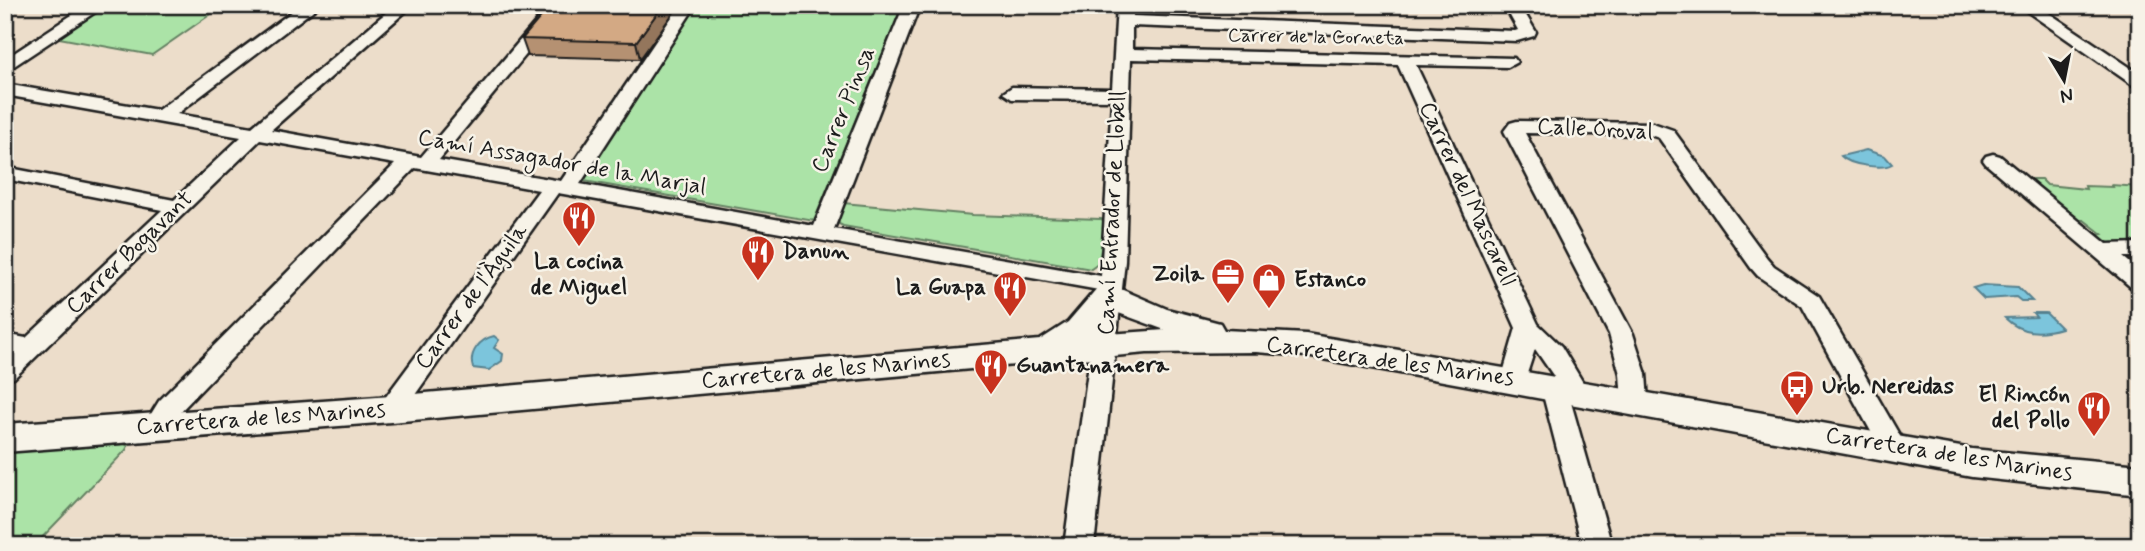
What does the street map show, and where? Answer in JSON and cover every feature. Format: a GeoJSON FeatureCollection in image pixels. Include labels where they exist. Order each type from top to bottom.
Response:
{"type":"FeatureCollection","features":[{"type":"Feature","properties":{"kind":"main road"},"geometry":{"type":"LineString","coordinates":[[1048,351],[1080,330],[1110,290],[1125,303],[1188,327],[1256,341]]}},
{"type":"Feature","properties":{"kind":"main road","name":"Carretera de les Marines"},"geometry":{"type":"LineString","coordinates":[[5,438],[391,409],[1105,345],[1189,340],[1256,341],[1365,354],[2008,468],[2140,480]]}},
{"type":"Feature","properties":{"kind":"street"},"geometry":{"type":"LineString","coordinates":[[5,67],[98,5]]}},
{"type":"Feature","properties":{"kind":"street"},"geometry":{"type":"LineString","coordinates":[[162,117],[312,5]]}},
{"type":"Feature","properties":{"kind":"street","name":"Carrer Bogavant"},"geometry":{"type":"LineString","coordinates":[[5,372],[256,134],[405,5]]}},
{"type":"Feature","properties":{"kind":"street"},"geometry":{"type":"LineString","coordinates":[[156,427],[168,408],[417,163],[559,5]]}},
{"type":"Feature","properties":{"kind":"street","name":"Carrer de l'Àguila"},"geometry":{"type":"LineString","coordinates":[[391,409],[560,187],[688,5]]}},
{"type":"Feature","properties":{"kind":"street","name":"Carrer Pinsa"},"geometry":{"type":"LineString","coordinates":[[821,234],[912,5]]}},
{"type":"Feature","properties":{"kind":"street"},"geometry":{"type":"LineString","coordinates":[[1125,13],[1523,35],[1528,29],[1512,5]]}},
{"type":"Feature","properties":{"kind":"street"},"geometry":{"type":"LineString","coordinates":[[2026,5],[2140,82]]}},
{"type":"Feature","properties":{"kind":"street","name":"Camí Entrador de Llobell"},"geometry":{"type":"LineString","coordinates":[[1079,546],[1114,261],[1125,13]]}},
{"type":"Feature","properties":{"kind":"street","name":"Carrer de la Corneta"},"geometry":{"type":"LineString","coordinates":[[1123,54],[1508,62]]}},
{"type":"Feature","properties":{"kind":"street","name":"Carrer del Mascarell"},"geometry":{"type":"LineString","coordinates":[[1405,60],[1528,328],[1552,352],[1565,389],[1597,546]]}},
{"type":"Feature","properties":{"kind":"street","name":"Camí Assagador de la Marjal"},"geometry":{"type":"LineString","coordinates":[[5,89],[821,234],[1110,290]]}},
{"type":"Feature","properties":{"kind":"street"},"geometry":{"type":"LineString","coordinates":[[1012,93],[1120,95]]}},
{"type":"Feature","properties":{"kind":"street","name":"Calle Oroval"},"geometry":{"type":"LineString","coordinates":[[1634,401],[1633,374],[1621,334],[1514,131],[1517,127],[1653,129],[1666,134],[1759,263],[1766,271],[1811,301],[1895,450]]}},
{"type":"Feature","properties":{"kind":"street"},"geometry":{"type":"LineString","coordinates":[[1993,160],[2140,283]]}},
{"type":"Feature","properties":{"kind":"street"},"geometry":{"type":"LineString","coordinates":[[5,173],[178,207]]}},
{"type":"Feature","properties":{"kind":"street"},"geometry":{"type":"LineString","coordinates":[[2102,251],[2140,250]]}},
{"type":"Feature","properties":{"kind":"street"},"geometry":{"type":"LineString","coordinates":[[1514,380],[1528,328]]}},
{"type":"Feature","properties":{"kind":"street"},"geometry":{"type":"LineString","coordinates":[[5,342],[32,347]]}},
{"type":"Feature","properties":{"kind":"green space"},"geometry":{"type":"Polygon","coordinates":[[[107,5],[224,5],[152,55],[59,38],[107,5]]]}},
{"type":"Feature","properties":{"kind":"green space"},"geometry":{"type":"Polygon","coordinates":[[[697,5],[903,5],[814,221],[584,181],[697,5]]]}},
{"type":"Feature","properties":{"kind":"green space"},"geometry":{"type":"Polygon","coordinates":[[[2026,179],[2041,179],[2047,185],[2086,189],[2085,186],[2140,187],[2140,244],[2113,245],[2092,235],[2102,234],[2084,220],[2074,220],[2026,179]]]}},
{"type":"Feature","properties":{"kind":"green space"},"geometry":{"type":"Polygon","coordinates":[[[843,203],[973,215],[1101,219],[1107,222],[1098,264],[1091,269],[843,226],[838,219],[843,203]]]}},
{"type":"Feature","properties":{"kind":"green space"},"geometry":{"type":"Polygon","coordinates":[[[123,443],[128,446],[126,450],[34,546],[5,546],[5,453],[123,443]]]}},
{"type":"Feature","properties":{"kind":"water"},"geometry":{"type":"Polygon","coordinates":[[[1866,150],[1885,156],[1892,164],[1881,167],[1866,166],[1841,156],[1866,150]]]}},
{"type":"Feature","properties":{"kind":"water"},"geometry":{"type":"Polygon","coordinates":[[[1983,285],[2018,287],[2032,301],[2021,301],[2016,297],[1984,299],[1973,288],[1983,285]]]}},
{"type":"Feature","properties":{"kind":"water"},"geometry":{"type":"Polygon","coordinates":[[[2033,313],[2046,313],[2061,328],[2046,331],[2024,330],[2005,318],[2036,317],[2033,313]]]}},
{"type":"Feature","properties":{"kind":"water"},"geometry":{"type":"Polygon","coordinates":[[[494,336],[499,340],[494,348],[503,354],[502,361],[489,370],[473,368],[472,357],[476,348],[484,340],[494,336]]]}},
{"type":"Feature","properties":{"kind":"building"},"geometry":{"type":"Polygon","coordinates":[[[557,5],[663,5],[636,42],[522,39],[544,13],[557,5]]]}},
{"type":"Feature","properties":{"kind":"place","name":"La cocina de Miguel"},"geometry":{"type":"Point","coordinates":[579,248]}},
{"type":"Feature","properties":{"kind":"place","name":"Danun"},"geometry":{"type":"Point","coordinates":[758,282]}},
{"type":"Feature","properties":{"kind":"place","name":"Zoila"},"geometry":{"type":"Point","coordinates":[1228,305]}},
{"type":"Feature","properties":{"kind":"place","name":"Estanco"},"geometry":{"type":"Point","coordinates":[1269,310]}},
{"type":"Feature","properties":{"kind":"place","name":"La Guapa"},"geometry":{"type":"Point","coordinates":[1010,318]}},
{"type":"Feature","properties":{"kind":"place","name":"Guantanamera"},"geometry":{"type":"Point","coordinates":[991,396]}},
{"type":"Feature","properties":{"kind":"place","name":"Urb. Nereidas"},"geometry":{"type":"Point","coordinates":[1797,417]}},
{"type":"Feature","properties":{"kind":"place","name":"El Rincón del Pollo"},"geometry":{"type":"Point","coordinates":[2094,438]}}]}
